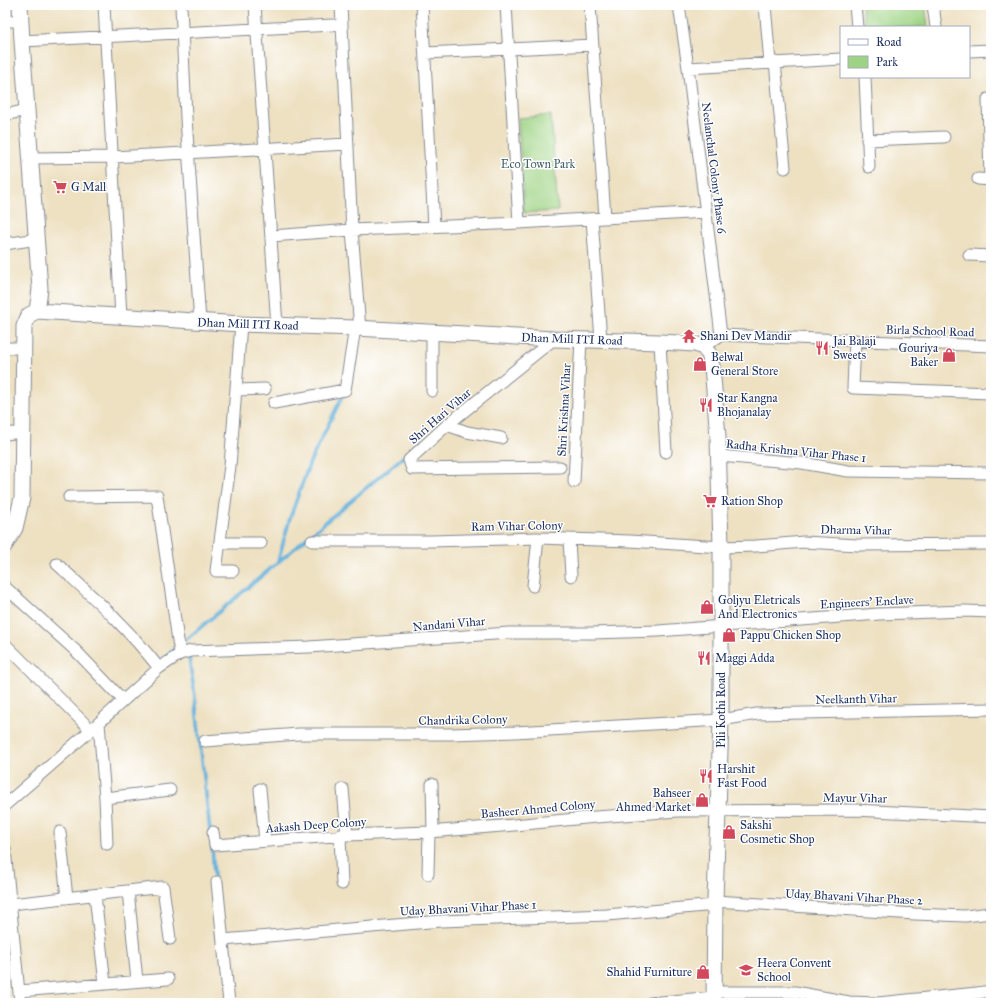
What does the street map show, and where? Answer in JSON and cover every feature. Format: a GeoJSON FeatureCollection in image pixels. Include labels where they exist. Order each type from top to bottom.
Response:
{"type":"FeatureCollection","features":[{"type":"Feature","properties":{"kind":"street"},"geometry":{"type":"LineString","coordinates":[[5,545],[14,528],[22,498],[24,326],[29,315],[37,311],[40,289],[20,5]]}},
{"type":"Feature","properties":{"kind":"street"},"geometry":{"type":"LineString","coordinates":[[104,5],[121,317]]}},
{"type":"Feature","properties":{"kind":"street"},"geometry":{"type":"LineString","coordinates":[[181,5],[188,152],[200,322]]}},
{"type":"Feature","properties":{"kind":"street"},"geometry":{"type":"LineString","coordinates":[[255,5],[277,326]]}},
{"type":"Feature","properties":{"kind":"street"},"geometry":{"type":"LineString","coordinates":[[274,403],[345,390],[357,328],[341,5]]}},
{"type":"Feature","properties":{"kind":"street"},"geometry":{"type":"LineString","coordinates":[[422,5],[434,227]]}},
{"type":"Feature","properties":{"kind":"street"},"geometry":{"type":"LineString","coordinates":[[506,5],[519,223]]}},
{"type":"Feature","properties":{"kind":"street"},"geometry":{"type":"LineString","coordinates":[[590,5],[605,217]]}},
{"type":"Feature","properties":{"kind":"street","name":"Neelanchal Colony Phase 6"},"geometry":{"type":"LineString","coordinates":[[679,5],[721,336]]}},
{"type":"Feature","properties":{"kind":"street"},"geometry":{"type":"LineString","coordinates":[[765,5],[785,168]]}},
{"type":"Feature","properties":{"kind":"street"},"geometry":{"type":"LineString","coordinates":[[855,5],[857,26]]}},
{"type":"Feature","properties":{"kind":"street"},"geometry":{"type":"LineString","coordinates":[[933,5],[936,26]]}},
{"type":"Feature","properties":{"kind":"street"},"geometry":{"type":"LineString","coordinates":[[5,21],[21,21]]}},
{"type":"Feature","properties":{"kind":"street"},"geometry":{"type":"LineString","coordinates":[[22,41],[333,25]]}},
{"type":"Feature","properties":{"kind":"street"},"geometry":{"type":"LineString","coordinates":[[425,52],[593,45]]}},
{"type":"Feature","properties":{"kind":"street"},"geometry":{"type":"LineString","coordinates":[[970,52],[991,50]]}},
{"type":"Feature","properties":{"kind":"street"},"geometry":{"type":"LineString","coordinates":[[688,68],[840,59]]}},
{"type":"Feature","properties":{"kind":"street"},"geometry":{"type":"LineString","coordinates":[[864,78],[868,167]]}},
{"type":"Feature","properties":{"kind":"street"},"geometry":{"type":"LineString","coordinates":[[978,179],[990,180],[988,99]]}},
{"type":"Feature","properties":{"kind":"street"},"geometry":{"type":"LineString","coordinates":[[5,115],[27,110]]}},
{"type":"Feature","properties":{"kind":"street"},"geometry":{"type":"LineString","coordinates":[[867,140],[944,137]]}},
{"type":"Feature","properties":{"kind":"street"},"geometry":{"type":"LineString","coordinates":[[31,158],[113,157],[347,144]]}},
{"type":"Feature","properties":{"kind":"street"},"geometry":{"type":"LineString","coordinates":[[271,236],[352,230],[519,223],[706,212]]}},
{"type":"Feature","properties":{"kind":"street"},"geometry":{"type":"LineString","coordinates":[[592,219],[601,340]]}},
{"type":"Feature","properties":{"kind":"street"},"geometry":{"type":"LineString","coordinates":[[5,244],[37,239]]}},
{"type":"Feature","properties":{"kind":"street"},"geometry":{"type":"LineString","coordinates":[[969,254],[991,256]]}},
{"type":"Feature","properties":{"kind":"street","name":"Dhan Mill ITI Road"},"geometry":{"type":"LineString","coordinates":[[37,311],[277,326],[357,328],[554,339],[660,342],[695,344],[703,347]]}},
{"type":"Feature","properties":{"kind":"street"},"geometry":{"type":"LineString","coordinates":[[233,571],[216,571],[230,466],[241,324]]}},
{"type":"Feature","properties":{"kind":"street"},"geometry":{"type":"LineString","coordinates":[[432,332],[432,391]]}},
{"type":"Feature","properties":{"kind":"street"},"geometry":{"type":"LineString","coordinates":[[703,347],[721,336]]}},
{"type":"Feature","properties":{"kind":"street","name":"Birla School Road"},"geometry":{"type":"LineString","coordinates":[[721,336],[991,346]]}},
{"type":"Feature","properties":{"kind":"street","name":"Shri Hari Vihar"},"geometry":{"type":"LineString","coordinates":[[554,339],[447,425],[409,460],[412,469],[560,467]]}},
{"type":"Feature","properties":{"kind":"street","name":"Shri Krishna Vihar"},"geometry":{"type":"LineString","coordinates":[[574,482],[581,339]]}},
{"type":"Feature","properties":{"kind":"street"},"geometry":{"type":"LineString","coordinates":[[855,340],[853,388],[991,392]]}},
{"type":"Feature","properties":{"kind":"street"},"geometry":{"type":"LineString","coordinates":[[660,342],[666,452]]}},
{"type":"Feature","properties":{"kind":"street","name":"Pili Kothi Road"},"geometry":{"type":"LineString","coordinates":[[703,347],[709,354],[712,366],[718,456],[721,547],[720,626],[722,720],[715,903],[714,997]]}},
{"type":"Feature","properties":{"kind":"street"},"geometry":{"type":"LineString","coordinates":[[5,348],[24,348]]}},
{"type":"Feature","properties":{"kind":"street"},"geometry":{"type":"LineString","coordinates":[[236,390],[265,389]]}},
{"type":"Feature","properties":{"kind":"street"},"geometry":{"type":"LineString","coordinates":[[447,425],[467,432],[501,438]]}},
{"type":"Feature","properties":{"kind":"street"},"geometry":{"type":"LineString","coordinates":[[5,434],[23,432]]}},
{"type":"Feature","properties":{"kind":"street","name":"Radha Krishna Vihar Phase 1"},"geometry":{"type":"LineString","coordinates":[[718,456],[802,463],[848,471],[991,473]]}},
{"type":"Feature","properties":{"kind":"street"},"geometry":{"type":"LineString","coordinates":[[5,805],[158,665],[179,648],[157,496],[69,497]]}},
{"type":"Feature","properties":{"kind":"street"},"geometry":{"type":"LineString","coordinates":[[533,586],[538,538]]}},
{"type":"Feature","properties":{"kind":"street","name":"Ram Vihar Colony"},"geometry":{"type":"LineString","coordinates":[[312,541],[431,541],[538,538],[630,541],[721,547]]}},
{"type":"Feature","properties":{"kind":"street"},"geometry":{"type":"LineString","coordinates":[[569,539],[571,576]]}},
{"type":"Feature","properties":{"kind":"street","name":"Dharma Vihar"},"geometry":{"type":"LineString","coordinates":[[721,547],[804,542],[858,545],[991,544]]}},
{"type":"Feature","properties":{"kind":"street"},"geometry":{"type":"LineString","coordinates":[[220,543],[261,543]]}},
{"type":"Feature","properties":{"kind":"street"},"geometry":{"type":"LineString","coordinates":[[57,564],[112,614],[158,665]]}},
{"type":"Feature","properties":{"kind":"street"},"geometry":{"type":"LineString","coordinates":[[5,587],[76,651],[122,699]]}},
{"type":"Feature","properties":{"kind":"street","name":"Engineers' Enclave"},"geometry":{"type":"LineString","coordinates":[[720,626],[879,614],[965,611],[991,612]]}},
{"type":"Feature","properties":{"kind":"street","name":"Nandani Vihar"},"geometry":{"type":"LineString","coordinates":[[179,648],[191,651],[310,647],[509,633],[658,631],[720,626]]}},
{"type":"Feature","properties":{"kind":"street"},"geometry":{"type":"LineString","coordinates":[[5,644],[91,726],[105,798],[107,844]]}},
{"type":"Feature","properties":{"kind":"street","name":"Neelkanth Vihar"},"geometry":{"type":"LineString","coordinates":[[722,720],[757,714],[991,709]]}},
{"type":"Feature","properties":{"kind":"street","name":"Chandrika Colony"},"geometry":{"type":"LineString","coordinates":[[205,741],[299,734],[451,734],[515,732],[722,720]]}},
{"type":"Feature","properties":{"kind":"street"},"geometry":{"type":"LineString","coordinates":[[428,874],[432,784]]}},
{"type":"Feature","properties":{"kind":"street"},"geometry":{"type":"LineString","coordinates":[[260,789],[265,841]]}},
{"type":"Feature","properties":{"kind":"street"},"geometry":{"type":"LineString","coordinates":[[342,884],[344,835],[343,789]]}},
{"type":"Feature","properties":{"kind":"street"},"geometry":{"type":"LineString","coordinates":[[105,798],[170,790]]}},
{"type":"Feature","properties":{"kind":"street","name":"Mayur Vihar"},"geometry":{"type":"LineString","coordinates":[[719,811],[855,810],[991,817]]}},
{"type":"Feature","properties":{"kind":"street","name":"Basheer Ahmed Colony"},"geometry":{"type":"LineString","coordinates":[[431,832],[657,812],[719,811]]}},
{"type":"Feature","properties":{"kind":"street"},"geometry":{"type":"LineString","coordinates":[[60,832],[67,898]]}},
{"type":"Feature","properties":{"kind":"street","name":"Aakash Deep Colony"},"geometry":{"type":"LineString","coordinates":[[214,832],[215,845],[344,835],[431,832]]}},
{"type":"Feature","properties":{"kind":"street"},"geometry":{"type":"LineString","coordinates":[[5,849],[11,904],[10,942],[20,1003]]}},
{"type":"Feature","properties":{"kind":"street"},"geometry":{"type":"LineString","coordinates":[[217,882],[229,1003]]}},
{"type":"Feature","properties":{"kind":"street"},"geometry":{"type":"LineString","coordinates":[[11,904],[163,887],[170,939]]}},
{"type":"Feature","properties":{"kind":"street"},"geometry":{"type":"LineString","coordinates":[[128,891],[137,981]]}},
{"type":"Feature","properties":{"kind":"street"},"geometry":{"type":"LineString","coordinates":[[95,895],[105,984]]}},
{"type":"Feature","properties":{"kind":"street","name":"Uday Bhavani Vihar Phase 2"},"geometry":{"type":"LineString","coordinates":[[715,903],[965,916],[991,913]]}},
{"type":"Feature","properties":{"kind":"street","name":"Uday Bhavani Vihar Phase 1"},"geometry":{"type":"LineString","coordinates":[[223,940],[441,921],[607,915],[715,903]]}},
{"type":"Feature","properties":{"kind":"street"},"geometry":{"type":"LineString","coordinates":[[19,991],[168,979]]}},
{"type":"Feature","properties":{"kind":"street"},"geometry":{"type":"LineString","coordinates":[[650,1003],[795,992],[849,1002],[878,1003],[991,991]]}},
{"type":"Feature","properties":{"kind":"green space"},"geometry":{"type":"Polygon","coordinates":[[[862,5],[925,5],[928,26],[865,26],[862,5]]]}},
{"type":"Feature","properties":{"kind":"green space","name":"Eco Town Park"},"geometry":{"type":"Polygon","coordinates":[[[551,115],[558,211],[524,213],[518,118],[551,115]]]}},
{"type":"Feature","properties":{"kind":"waterway"},"geometry":{"type":"LineString","coordinates":[[278,561],[290,518],[310,462],[343,395]]}},
{"type":"Feature","properties":{"kind":"waterway"},"geometry":{"type":"LineString","coordinates":[[181,644],[423,440]]}},
{"type":"Feature","properties":{"kind":"waterway"},"geometry":{"type":"LineString","coordinates":[[163,659],[176,648]]}},
{"type":"Feature","properties":{"kind":"waterway"},"geometry":{"type":"LineString","coordinates":[[189,657],[210,831]]}},
{"type":"Feature","properties":{"kind":"waterway"},"geometry":{"type":"LineString","coordinates":[[212,845],[214,876]]}},
{"type":"Feature","properties":{"kind":"place","name":"G Mall"},"geometry":{"type":"Point","coordinates":[60,187]}},
{"type":"Feature","properties":{"kind":"place","name":"Shani Dev Mandir"},"geometry":{"type":"Point","coordinates":[689,336]}},
{"type":"Feature","properties":{"kind":"place","name":"Jai Balaji Sweets"},"geometry":{"type":"Point","coordinates":[822,348]}},
{"type":"Feature","properties":{"kind":"place","name":"Gouriya Baker"},"geometry":{"type":"Point","coordinates":[949,355]}},
{"type":"Feature","properties":{"kind":"place","name":"Belwal General Store"},"geometry":{"type":"Point","coordinates":[700,364]}},
{"type":"Feature","properties":{"kind":"place","name":"Star Kangna Bhojanalay"},"geometry":{"type":"Point","coordinates":[706,405]}},
{"type":"Feature","properties":{"kind":"place","name":"Ration Shop"},"geometry":{"type":"Point","coordinates":[710,501]}},
{"type":"Feature","properties":{"kind":"place","name":"Goljyu Eletricals And Electronics"},"geometry":{"type":"Point","coordinates":[707,607]}},
{"type":"Feature","properties":{"kind":"place","name":"Pappu Chicken Shop"},"geometry":{"type":"Point","coordinates":[729,635]}},
{"type":"Feature","properties":{"kind":"place","name":"Maggi Adda"},"geometry":{"type":"Point","coordinates":[704,658]}},
{"type":"Feature","properties":{"kind":"place","name":"Harshit Fast Food"},"geometry":{"type":"Point","coordinates":[706,776]}},
{"type":"Feature","properties":{"kind":"place","name":"Bahseer Ahmed Market"},"geometry":{"type":"Point","coordinates":[702,800]}},
{"type":"Feature","properties":{"kind":"place","name":"Sakshi Cosmetic Shop"},"geometry":{"type":"Point","coordinates":[729,832]}},
{"type":"Feature","properties":{"kind":"place","name":"Heera Convent School"},"geometry":{"type":"Point","coordinates":[746,970]}},
{"type":"Feature","properties":{"kind":"place","name":"Shahid Furniture"},"geometry":{"type":"Point","coordinates":[703,972]}}]}
